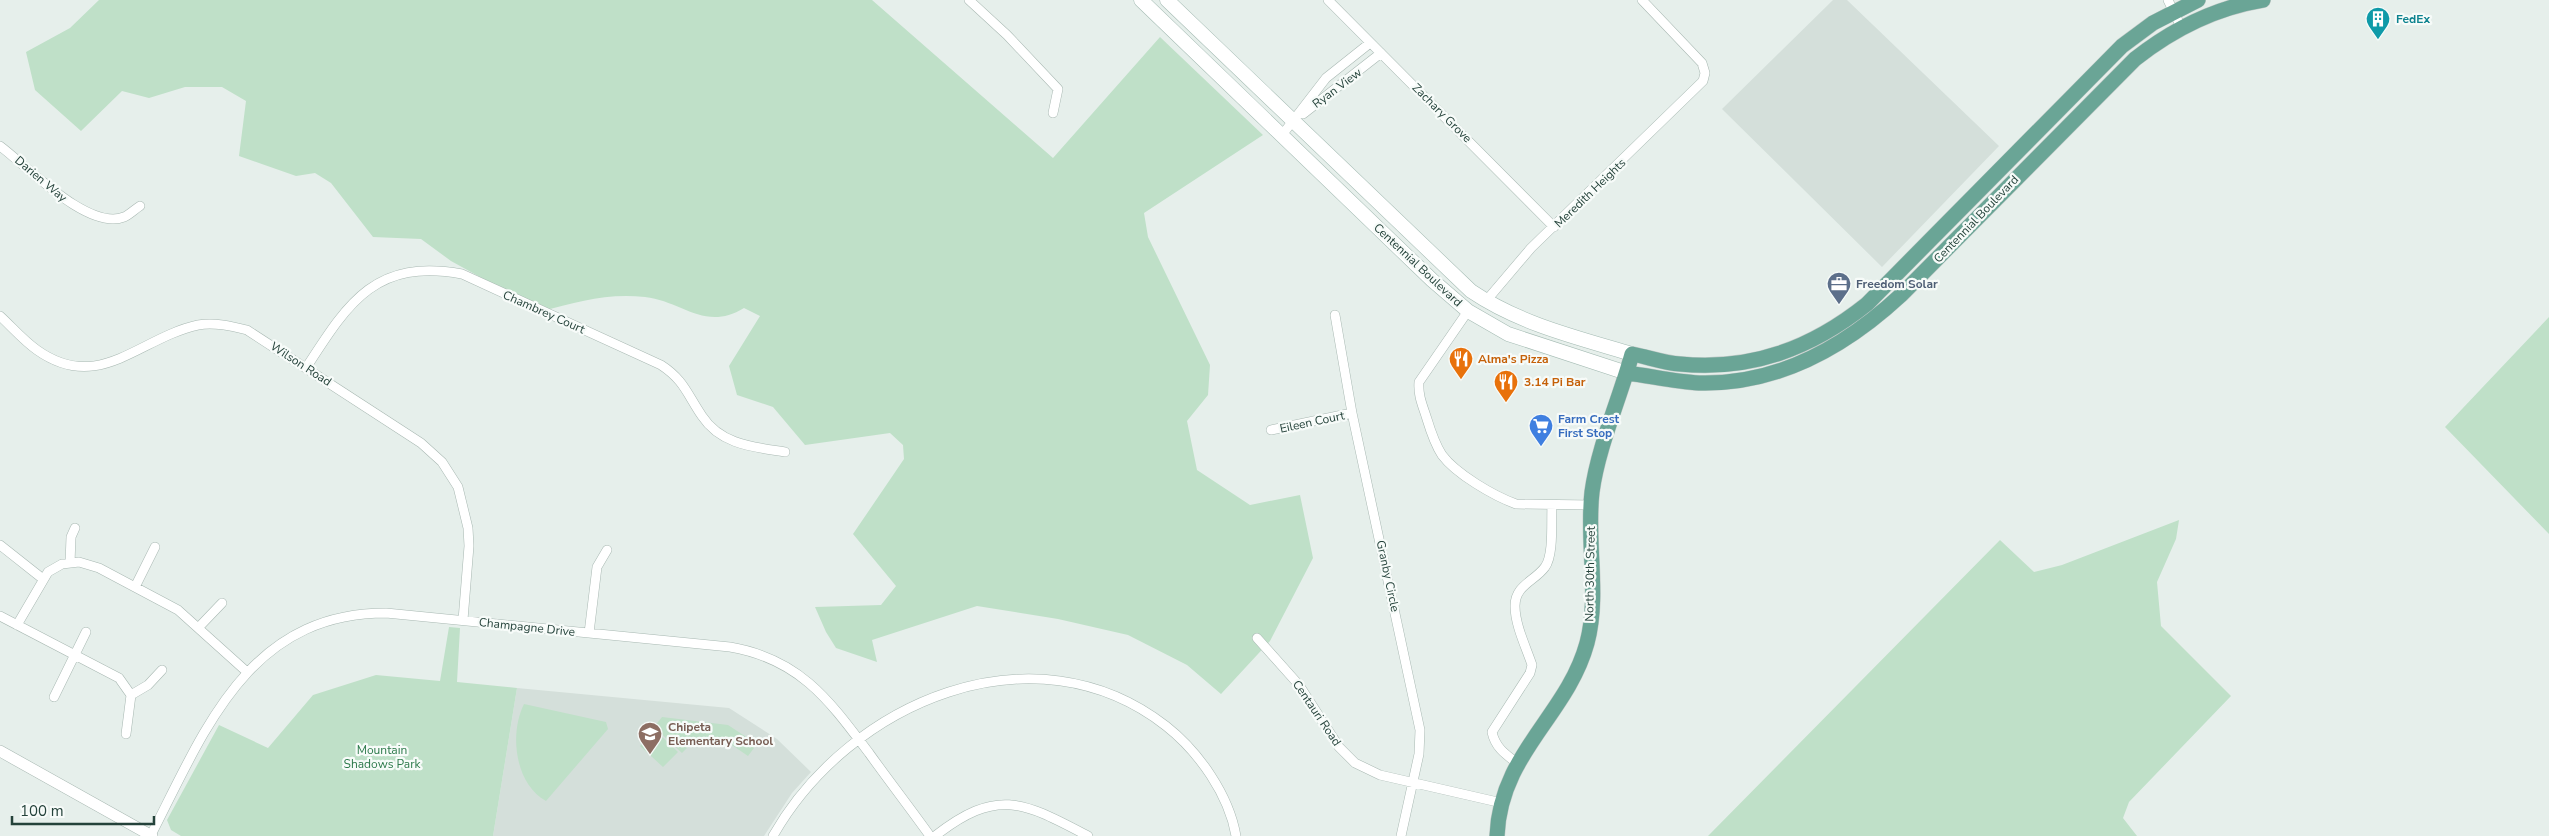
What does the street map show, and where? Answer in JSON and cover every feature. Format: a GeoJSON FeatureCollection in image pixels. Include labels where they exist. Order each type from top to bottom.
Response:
{"type":"FeatureCollection","features":[{"type":"Feature","properties":{"kind":"main road","name":"Centennial Boulevard"},"geometry":{"type":"LineString","coordinates":[[1141,0],[1432,280],[1468,311],[1522,339],[1627,373],[1698,383],[1745,379],[1799,364],[1850,337],[1876,319],[1901,295],[2114,78],[2154,44],[2181,27],[2206,15],[2241,3],[2263,0]]}},
{"type":"Feature","properties":{"kind":"main road","name":"Centennial Boulevard"},"geometry":{"type":"LineString","coordinates":[[1167,0],[1444,266],[1486,301],[1528,322],[1632,354],[1679,364],[1719,366],[1759,361],[1796,348],[1846,320],[1867,304],[2108,59],[2171,6],[2198,0]]}},
{"type":"Feature","properties":{"kind":"main road","name":"North 30th Street"},"geometry":{"type":"LineString","coordinates":[[1498,836],[1502,802],[1517,763],[1570,685],[1588,641],[1592,606],[1591,506],[1594,478],[1632,354]]}},
{"type":"Feature","properties":{"kind":"street"},"geometry":{"type":"LineString","coordinates":[[970,0],[1007,35],[1058,89],[1053,113]]}},
{"type":"Feature","properties":{"kind":"street","name":"Zachary Grove"},"geometry":{"type":"LineString","coordinates":[[1328,0],[1554,227]]}},
{"type":"Feature","properties":{"kind":"street","name":"Meredith Heights"},"geometry":{"type":"LineString","coordinates":[[1486,301],[1512,269],[1703,81],[1705,73],[1702,63],[1642,0]]}},
{"type":"Feature","properties":{"kind":"street"},"geometry":{"type":"LineString","coordinates":[[2171,6],[2181,27]]}},
{"type":"Feature","properties":{"kind":"street","name":"Ryan View"},"geometry":{"type":"LineString","coordinates":[[1282,135],[1326,78],[1370,43]]}},
{"type":"Feature","properties":{"kind":"street","name":"Ryan View"},"geometry":{"type":"LineString","coordinates":[[1293,122],[1381,53]]}},
{"type":"Feature","properties":{"kind":"street","name":"Darien Way"},"geometry":{"type":"LineString","coordinates":[[0,146],[62,198],[81,210],[105,217],[123,218],[140,206]]}},
{"type":"Feature","properties":{"kind":"street","name":"Chambrey Court"},"geometry":{"type":"LineString","coordinates":[[306,368],[343,312],[371,288],[398,275],[429,270],[462,274],[661,365],[682,383],[702,416],[719,434],[745,446],[785,452]]}},
{"type":"Feature","properties":{"kind":"street"},"geometry":{"type":"LineString","coordinates":[[1468,311],[1419,382],[1418,392],[1435,443],[1449,463],[1505,500],[1516,504],[1591,506]]}},
{"type":"Feature","properties":{"kind":"street","name":"Granby Circle"},"geometry":{"type":"LineString","coordinates":[[1335,315],[1352,413],[1417,711],[1420,741],[1414,783],[1402,836]]}},
{"type":"Feature","properties":{"kind":"street","name":"Wilson Road"},"geometry":{"type":"LineString","coordinates":[[0,316],[37,350],[74,366],[87,367],[110,364],[176,332],[200,325],[212,324],[247,330],[421,443],[450,473],[462,499],[468,528],[469,546],[464,620]]}},
{"type":"Feature","properties":{"kind":"street","name":"Eileen Court"},"geometry":{"type":"LineString","coordinates":[[1271,430],[1352,413]]}},
{"type":"Feature","properties":{"kind":"street"},"geometry":{"type":"LineString","coordinates":[[1517,763],[1499,748],[1494,741],[1492,732],[1530,673],[1532,666],[1515,613],[1515,604],[1520,589],[1546,567],[1550,547],[1552,506]]}},
{"type":"Feature","properties":{"kind":"street"},"geometry":{"type":"LineString","coordinates":[[70,563],[72,537],[75,528]]}},
{"type":"Feature","properties":{"kind":"street"},"geometry":{"type":"LineString","coordinates":[[0,545],[43,579]]}},
{"type":"Feature","properties":{"kind":"street"},"geometry":{"type":"LineString","coordinates":[[135,587],[155,547]]}},
{"type":"Feature","properties":{"kind":"street"},"geometry":{"type":"LineString","coordinates":[[589,633],[597,566],[607,550]]}},
{"type":"Feature","properties":{"kind":"street"},"geometry":{"type":"LineString","coordinates":[[18,625],[43,579],[54,568],[79,562],[99,568],[178,610],[247,672]]}},
{"type":"Feature","properties":{"kind":"street"},"geometry":{"type":"LineString","coordinates":[[199,627],[222,604]]}},
{"type":"Feature","properties":{"kind":"street","name":"Champagne Drive"},"geometry":{"type":"LineString","coordinates":[[152,836],[214,717],[235,685],[259,659],[290,637],[336,617],[386,613],[730,647],[765,656],[794,671],[818,689],[859,740],[930,836]]}},
{"type":"Feature","properties":{"kind":"street"},"geometry":{"type":"LineString","coordinates":[[0,627],[2,617],[118,678],[132,695],[126,734]]}},
{"type":"Feature","properties":{"kind":"street"},"geometry":{"type":"LineString","coordinates":[[54,697],[86,632]]}},
{"type":"Feature","properties":{"kind":"street","name":"Centauri Road"},"geometry":{"type":"LineString","coordinates":[[1256,638],[1307,696],[1331,736],[1346,755],[1366,769],[1414,783],[1502,802]]}},
{"type":"Feature","properties":{"kind":"street"},"geometry":{"type":"LineString","coordinates":[[132,695],[148,685],[162,670]]}},
{"type":"Feature","properties":{"kind":"street"},"geometry":{"type":"LineString","coordinates":[[773,836],[809,785],[859,740],[897,715],[933,699],[970,687],[1013,678],[1077,683],[1108,693],[1135,705],[1160,722],[1188,746],[1212,779],[1230,814],[1236,836]]}},
{"type":"Feature","properties":{"kind":"street"},"geometry":{"type":"LineString","coordinates":[[0,752],[152,836]]}},
{"type":"Feature","properties":{"kind":"street"},"geometry":{"type":"LineString","coordinates":[[935,836],[964,815],[977,809],[1003,804],[1031,808],[1088,836]]}},
{"type":"Feature","properties":{"kind":"shaded area"},"geometry":{"type":"Polygon","coordinates":[[[1833,0],[1847,0],[1999,146],[1882,267],[1722,109],[1833,0]]]}},
{"type":"Feature","properties":{"kind":"shaded area","name":"Chipeta Elementary School"},"geometry":{"type":"Polygon","coordinates":[[[517,688],[729,708],[777,739],[811,772],[792,793],[764,836],[493,836],[517,688]]]}},
{"type":"Feature","properties":{"kind":"green space"},"geometry":{"type":"Polygon","coordinates":[[[99,0],[872,0],[1053,158],[1160,37],[1263,135],[1144,213],[1148,237],[1210,365],[1208,395],[1187,421],[1197,470],[1250,505],[1300,495],[1313,558],[1270,641],[1221,694],[1187,665],[1128,635],[1058,619],[977,606],[872,640],[877,662],[836,648],[826,632],[815,607],[881,605],[896,586],[853,534],[904,459],[903,445],[890,433],[805,445],[773,407],[737,395],[729,366],[760,316],[744,308],[730,315],[705,316],[658,300],[631,296],[592,299],[542,311],[451,261],[421,239],[373,237],[331,183],[315,173],[296,176],[239,156],[246,101],[222,87],[185,87],[149,98],[122,91],[81,131],[35,90],[26,52],[70,28],[99,0]]]}},
{"type":"Feature","properties":{"kind":"green space"},"geometry":{"type":"Polygon","coordinates":[[[2549,317],[2549,534],[2445,427],[2549,317]]]}},
{"type":"Feature","properties":{"kind":"green space"},"geometry":{"type":"Polygon","coordinates":[[[2179,520],[2176,539],[2157,582],[2161,626],[2231,696],[2129,802],[2123,818],[2137,836],[1708,836],[2000,540],[2034,572],[2062,565],[2179,520]]]}},
{"type":"Feature","properties":{"kind":"green space","name":"Mountain Shadows Park"},"geometry":{"type":"Polygon","coordinates":[[[449,627],[460,628],[457,682],[517,688],[493,836],[181,836],[171,830],[167,820],[219,725],[268,748],[313,695],[376,675],[440,681],[449,627]]]}},
{"type":"Feature","properties":{"kind":"green space"},"geometry":{"type":"Polygon","coordinates":[[[524,704],[606,722],[608,729],[546,801],[527,783],[521,771],[516,743],[519,716],[524,704]]]}},
{"type":"Feature","properties":{"kind":"green space"},"geometry":{"type":"Polygon","coordinates":[[[662,717],[728,725],[757,744],[748,756],[723,739],[698,737],[682,753],[654,727],[662,717]]]}},
{"type":"Feature","properties":{"kind":"green space"},"geometry":{"type":"Polygon","coordinates":[[[655,730],[678,752],[663,767],[640,746],[655,730]]]}},
{"type":"Feature","properties":{"kind":"place","name":"FedEx"},"geometry":{"type":"Point","coordinates":[2378,40]}},
{"type":"Feature","properties":{"kind":"place","name":"Freedom Solar"},"geometry":{"type":"Point","coordinates":[1839,305]}},
{"type":"Feature","properties":{"kind":"place","name":"Alma's Pizza"},"geometry":{"type":"Point","coordinates":[1461,380]}},
{"type":"Feature","properties":{"kind":"place","name":"3.14 Pi Bar"},"geometry":{"type":"Point","coordinates":[1506,403]}},
{"type":"Feature","properties":{"kind":"place","name":"Farm Crest First Stop"},"geometry":{"type":"Point","coordinates":[1541,447]}},
{"type":"Feature","properties":{"kind":"place","name":"Chipeta Elementary School"},"geometry":{"type":"Point","coordinates":[650,755]}}]}
